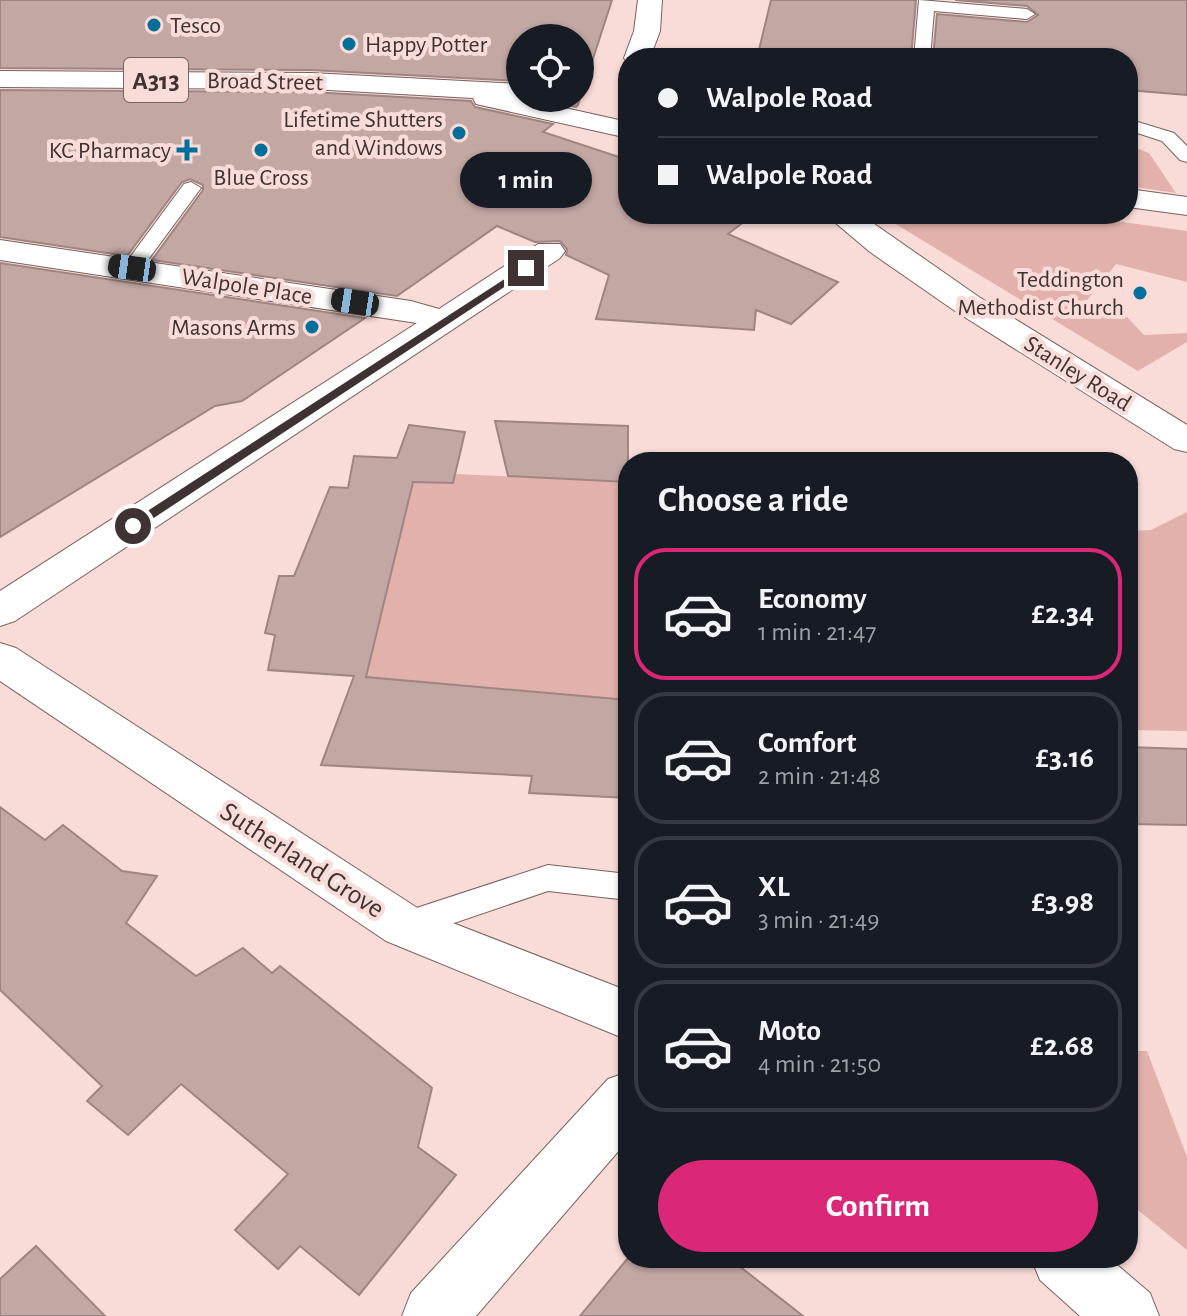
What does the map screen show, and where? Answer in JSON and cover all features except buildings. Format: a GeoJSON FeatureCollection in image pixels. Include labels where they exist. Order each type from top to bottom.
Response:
{"type":"FeatureCollection","features":[{"type":"Feature","properties":{"kind":"street"},"geometry":{"type":"LineString","coordinates":[[641,48],[647,31],[650,0]]}},
{"type":"Feature","properties":{"kind":"street"},"geometry":{"type":"LineString","coordinates":[[647,31],[665,48]]}},
{"type":"Feature","properties":{"kind":"street","name":"Broad Street"},"geometry":{"type":"LineString","coordinates":[[0,79],[435,86],[506,91]]}},
{"type":"Feature","properties":{"kind":"street","name":"Broad Street"},"geometry":{"type":"LineString","coordinates":[[435,86],[618,128]]}},
{"type":"Feature","properties":{"kind":"street"},"geometry":{"type":"LineString","coordinates":[[594,98],[610,99]]}},
{"type":"Feature","properties":{"kind":"street"},"geometry":{"type":"LineString","coordinates":[[1138,199],[1187,206]]}},
{"type":"Feature","properties":{"kind":"street","name":"Stanley Road"},"geometry":{"type":"LineString","coordinates":[[834,224],[890,252]]}},
{"type":"Feature","properties":{"kind":"street","name":"Stanley Road"},"geometry":{"type":"LineString","coordinates":[[853,224],[890,252],[1187,441]]}},
{"type":"Feature","properties":{"kind":"street","name":"Walpole Place"},"geometry":{"type":"LineString","coordinates":[[0,250],[411,311],[445,321]]}},
{"type":"Feature","properties":{"kind":"street"},"geometry":{"type":"LineString","coordinates":[[0,611],[549,251]]}},
{"type":"Feature","properties":{"kind":"street","name":"Sutherland Grove"},"geometry":{"type":"LineString","coordinates":[[0,659],[404,926],[618,1012]]}},
{"type":"Feature","properties":{"kind":"street"},"geometry":{"type":"LineString","coordinates":[[434,1316],[618,1109]]}},
{"type":"Feature","properties":{"kind":"street"},"geometry":{"type":"LineString","coordinates":[[1073,1268],[1127,1316]]}},
{"type":"Feature","properties":{"kind":"lane"},"geometry":{"type":"LineString","coordinates":[[923,48],[927,3],[1027,14]]}},
{"type":"Feature","properties":{"kind":"lane"},"geometry":{"type":"LineString","coordinates":[[1138,127],[1168,137],[1187,156]]}},
{"type":"Feature","properties":{"kind":"lane"},"geometry":{"type":"LineString","coordinates":[[132,268],[191,188]]}},
{"type":"Feature","properties":{"kind":"lane"},"geometry":{"type":"LineString","coordinates":[[404,926],[548,878],[618,886]]}},
{"type":"Feature","properties":{"kind":"shaded area"},"geometry":{"type":"Polygon","coordinates":[[[1138,149],[1149,153],[1176,193],[1138,187],[1138,149]]]}},
{"type":"Feature","properties":{"kind":"shaded area"},"geometry":{"type":"Polygon","coordinates":[[[895,224],[1137,224],[1187,231],[1187,282],[1116,264],[1084,304],[1127,317],[1144,335],[1187,333],[1187,342],[1138,371],[895,224]]]}},
{"type":"Feature","properties":{"kind":"shaded area"},"geometry":{"type":"Polygon","coordinates":[[[456,474],[618,482],[618,699],[366,677],[413,482],[453,483],[456,474]]]}},
{"type":"Feature","properties":{"kind":"shaded area"},"geometry":{"type":"Polygon","coordinates":[[[1187,512],[1187,731],[1138,730],[1138,531],[1151,530],[1187,512]]]}},
{"type":"Feature","properties":{"kind":"shaded area"},"geometry":{"type":"Polygon","coordinates":[[[1138,1051],[1147,1051],[1187,1157],[1187,1250],[1138,1210],[1138,1051]]]}},
{"type":"Feature","properties":{"kind":"place","name":"Tesco"},"geometry":{"type":"Point","coordinates":[154,25]}},
{"type":"Feature","properties":{"kind":"place","name":"Happy Potter"},"geometry":{"type":"Point","coordinates":[349,44]}},
{"type":"Feature","properties":{"kind":"place","name":"Lifetime Shutters and Windows"},"geometry":{"type":"Point","coordinates":[459,133]}},
{"type":"Feature","properties":{"kind":"place","name":"KC Pharmacy"},"geometry":{"type":"Point","coordinates":[187,150]}},
{"type":"Feature","properties":{"kind":"place","name":"Blue Cross"},"geometry":{"type":"Point","coordinates":[261,150]}},
{"type":"Feature","properties":{"kind":"place","name":"Teddington Methodist Church"},"geometry":{"type":"Point","coordinates":[1140,293]}},
{"type":"Feature","properties":{"kind":"place","name":"Masons Arms"},"geometry":{"type":"Point","coordinates":[312,327]}},
{"type":"Feature","properties":{"kind":"route"},"geometry":{"type":"LineString","coordinates":[[133,526],[526,268]]}}]}
